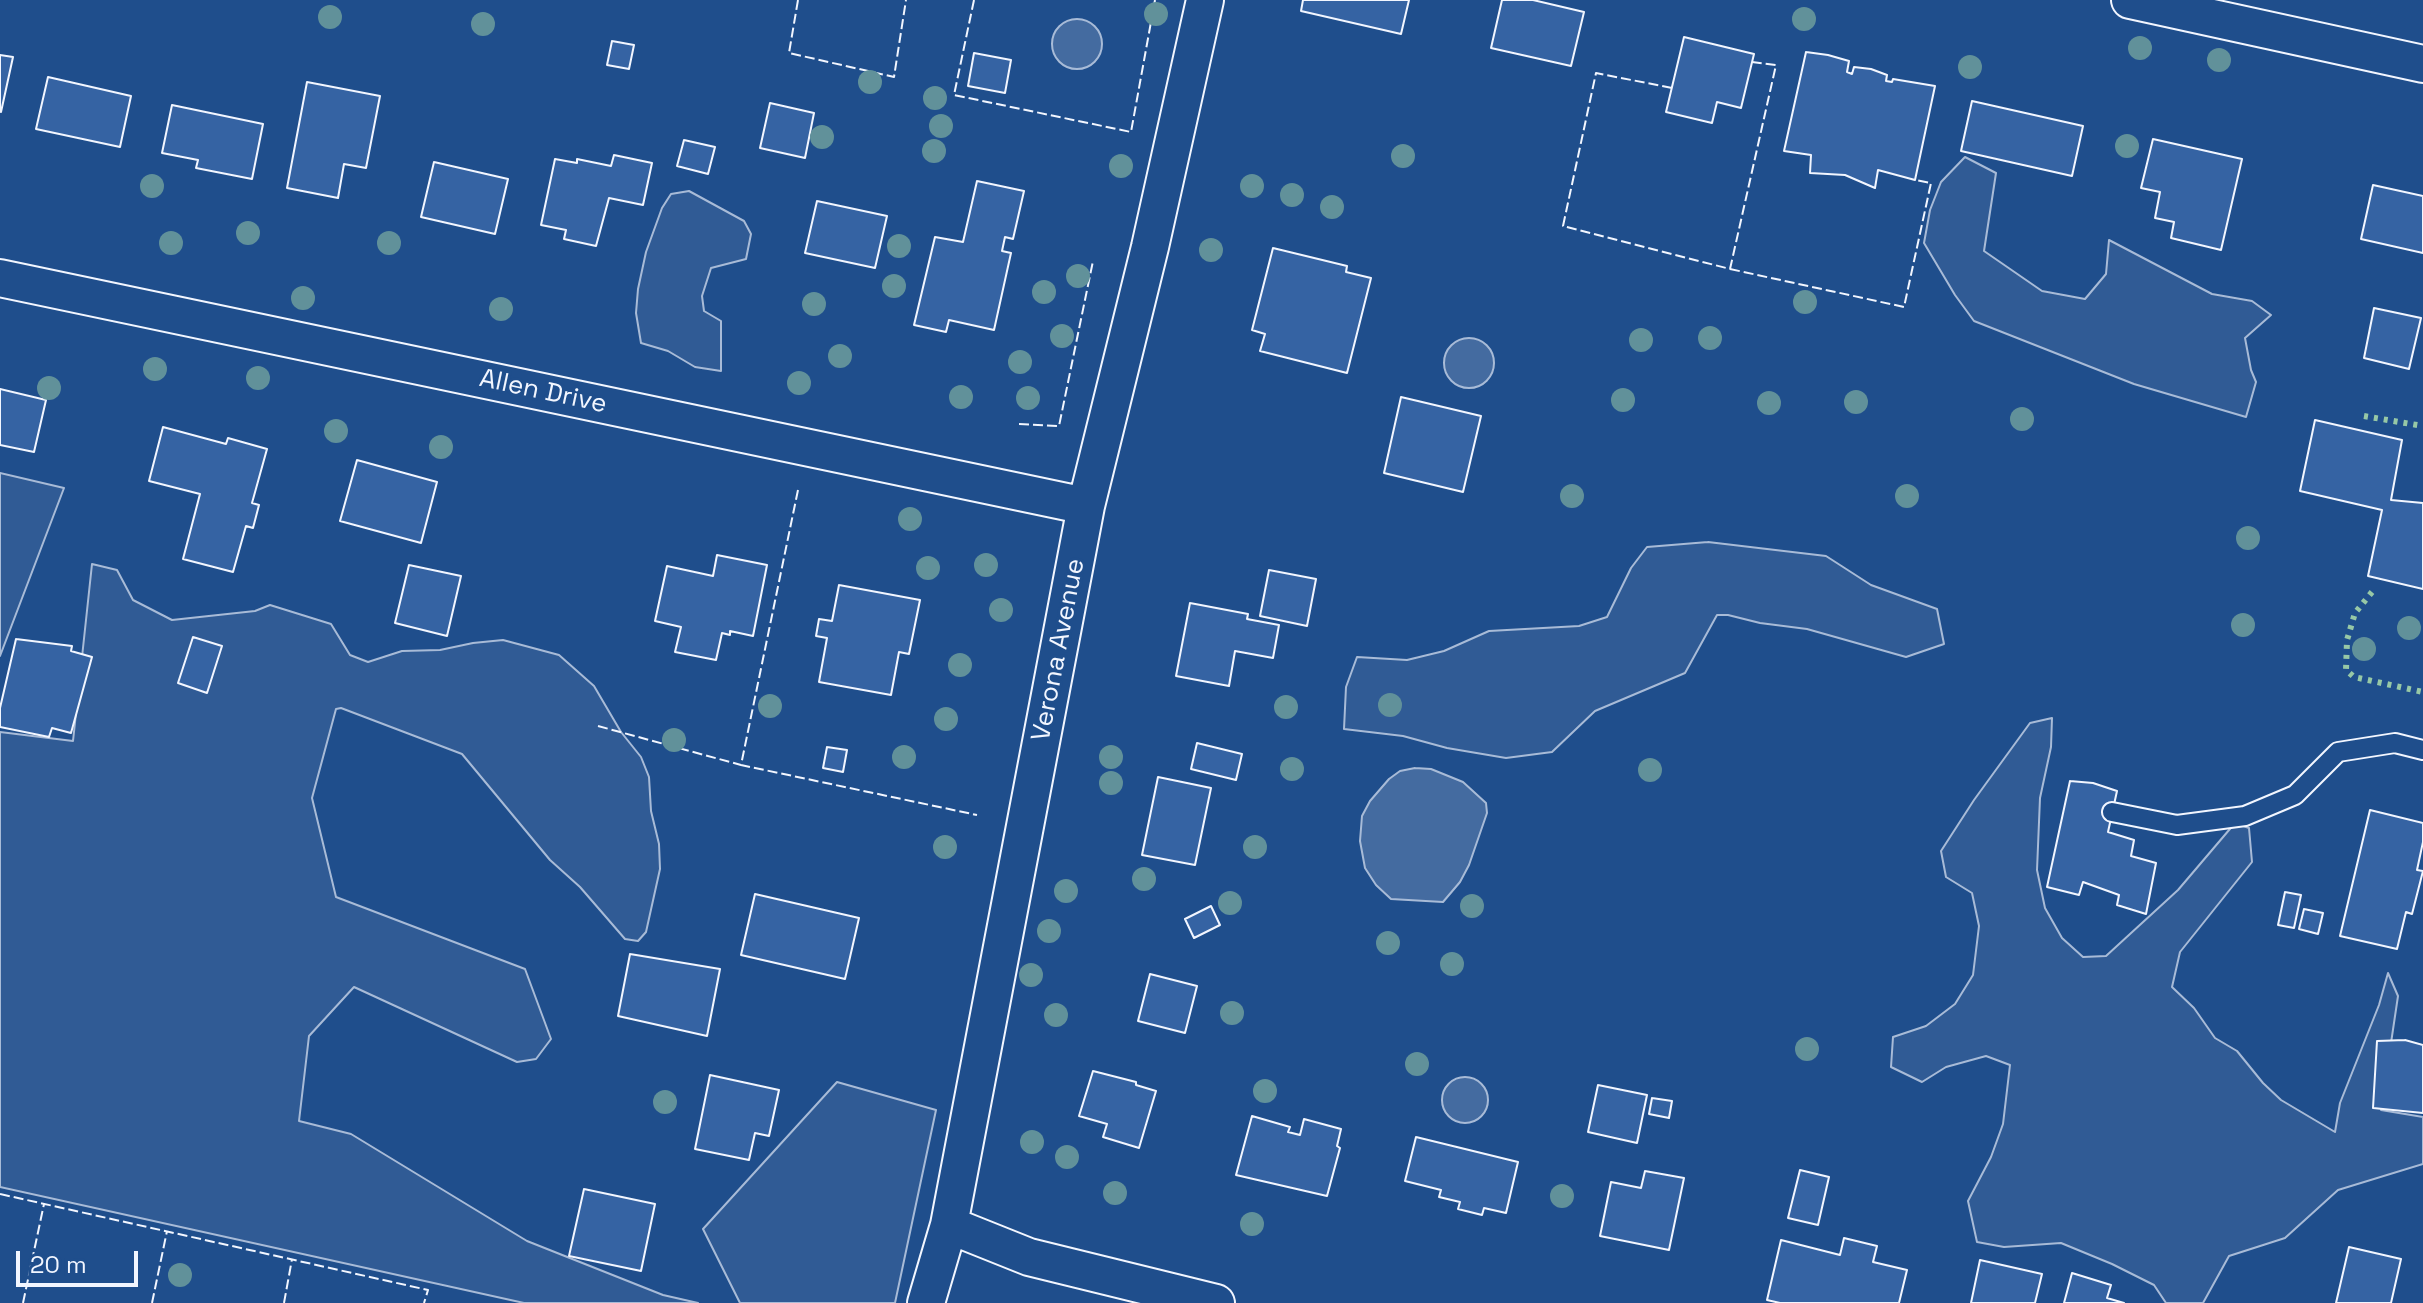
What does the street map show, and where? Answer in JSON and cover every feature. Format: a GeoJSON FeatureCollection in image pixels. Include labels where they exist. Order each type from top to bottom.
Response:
{"type":"FeatureCollection","features":[{"type":"Feature","properties":{"kind":"street","name":"Verona Avenue"},"geometry":{"type":"LineString","coordinates":[[926,1303],[949,1225],[1086,506],[1150,247],[1205,0]]}},
{"type":"Feature","properties":{"kind":"street"},"geometry":{"type":"LineString","coordinates":[[2130,0],[2423,64]]}},
{"type":"Feature","properties":{"kind":"street","name":"Allen Drive"},"geometry":{"type":"LineString","coordinates":[[0,278],[1086,506]]}},
{"type":"Feature","properties":{"kind":"street"},"geometry":{"type":"LineString","coordinates":[[949,1225],[1029,1257],[1216,1303]]}},
{"type":"Feature","properties":{"kind":"lane"},"geometry":{"type":"LineString","coordinates":[[2112,812],[2177,825],[2245,816],[2295,795],[2338,752],[2395,743],[2423,750]]}},
{"type":"Feature","properties":{"kind":"shaded area"},"geometry":{"type":"Polygon","coordinates":[[[1077,19],[1094,27],[1102,44],[1094,61],[1077,69],[1060,61],[1052,44],[1060,27],[1077,19]]]}},
{"type":"Feature","properties":{"kind":"shaded area"},"geometry":{"type":"Polygon","coordinates":[[[1965,157],[1996,173],[1984,251],[2042,291],[2085,299],[2106,274],[2109,240],[2212,294],[2252,301],[2271,315],[2245,338],[2256,382],[2246,417],[2134,384],[1974,321],[1924,243],[1930,210],[1941,182],[1965,157]]]}},
{"type":"Feature","properties":{"kind":"shaded area"},"geometry":{"type":"Polygon","coordinates":[[[689,191],[744,221],[751,234],[746,259],[711,268],[702,296],[704,311],[721,321],[721,371],[695,367],[668,351],[641,343],[636,313],[646,252],[662,208],[671,194],[689,191]]]}},
{"type":"Feature","properties":{"kind":"shaded area"},"geometry":{"type":"Polygon","coordinates":[[[1469,338],[1487,345],[1494,363],[1487,381],[1469,388],[1451,381],[1444,363],[1451,345],[1469,338]]]}},
{"type":"Feature","properties":{"kind":"shaded area"},"geometry":{"type":"Polygon","coordinates":[[[0,473],[64,488],[0,656],[0,473]]]}},
{"type":"Feature","properties":{"kind":"shaded area"},"geometry":{"type":"Polygon","coordinates":[[[1708,542],[1826,556],[1871,585],[1937,609],[1944,644],[1906,657],[1807,629],[1717,615],[1685,673],[1595,711],[1552,752],[1506,758],[1447,748],[1403,736],[1344,729],[1346,687],[1357,657],[1407,660],[1444,651],[1489,631],[1579,626],[1607,617],[1631,568],[1647,547],[1708,542]]]}},
{"type":"Feature","properties":{"kind":"shaded area"},"geometry":{"type":"Polygon","coordinates":[[[92,564],[117,570],[133,600],[172,620],[255,611],[270,605],[331,624],[350,655],[368,662],[402,651],[440,650],[503,640],[559,655],[594,686],[621,732],[641,757],[649,777],[660,869],[646,932],[638,941],[625,939],[580,887],[550,860],[462,754],[341,708],[336,709],[312,798],[336,897],[525,969],[551,1039],[536,1059],[517,1062],[354,987],[309,1036],[299,1121],[351,1134],[527,1241],[663,1295],[698,1303],[524,1303],[0,1187],[0,732],[73,741],[92,564]]]}},
{"type":"Feature","properties":{"kind":"shaded area"},"geometry":{"type":"Polygon","coordinates":[[[2052,718],[2051,747],[2040,798],[2037,870],[2045,908],[2062,938],[2083,957],[2106,956],[2178,890],[2235,823],[2249,828],[2252,862],[2180,952],[2172,987],[2194,1008],[2215,1038],[2237,1051],[2281,1100],[2335,1132],[2340,1103],[2379,1005],[2388,973],[2398,996],[2381,1110],[2423,1117],[2423,1164],[2338,1190],[2285,1238],[2229,1256],[2203,1303],[2166,1303],[2154,1285],[2061,1243],[2004,1247],[1977,1242],[1968,1201],[1991,1157],[2003,1124],[2010,1065],[1986,1056],[1946,1067],[1922,1082],[1891,1067],[1893,1037],[1926,1026],[1955,1004],[1973,975],[1979,926],[1972,893],[1946,877],[1941,851],[2030,723],[2052,718]]]}},
{"type":"Feature","properties":{"kind":"shaded area"},"geometry":{"type":"Polygon","coordinates":[[[1431,769],[1463,782],[1486,803],[1487,813],[1469,865],[1460,882],[1443,902],[1391,899],[1376,885],[1365,868],[1360,841],[1362,816],[1389,779],[1400,771],[1431,769]]]}},
{"type":"Feature","properties":{"kind":"shaded area"},"geometry":{"type":"Polygon","coordinates":[[[1465,1077],[1481,1084],[1488,1100],[1481,1116],[1465,1123],[1449,1116],[1442,1100],[1449,1084],[1465,1077]]]}},
{"type":"Feature","properties":{"kind":"shaded area"},"geometry":{"type":"Polygon","coordinates":[[[837,1082],[936,1110],[895,1303],[740,1303],[703,1229],[837,1082]]]}},
{"type":"Feature","properties":{"kind":"building"},"geometry":{"type":"Polygon","coordinates":[[[1303,0],[1409,0],[1401,34],[1301,11],[1303,0]]]}},
{"type":"Feature","properties":{"kind":"building"},"geometry":{"type":"Polygon","coordinates":[[[1502,0],[1533,0],[1584,12],[1571,66],[1491,48],[1502,0]]]}},
{"type":"Feature","properties":{"kind":"building"},"geometry":{"type":"Polygon","coordinates":[[[1684,37],[1754,54],[1741,108],[1717,102],[1712,123],[1666,112],[1684,37]]]}},
{"type":"Feature","properties":{"kind":"building"},"geometry":{"type":"Polygon","coordinates":[[[612,41],[634,45],[629,69],[607,65],[612,41]]]}},
{"type":"Feature","properties":{"kind":"building"},"geometry":{"type":"Polygon","coordinates":[[[1806,52],[1849,61],[1847,72],[1852,74],[1854,67],[1871,69],[1887,75],[1886,81],[1892,82],[1893,79],[1935,86],[1915,180],[1878,170],[1875,188],[1845,175],[1810,173],[1811,155],[1784,151],[1806,52]]]}},
{"type":"Feature","properties":{"kind":"building"},"geometry":{"type":"Polygon","coordinates":[[[974,53],[1011,60],[1005,93],[968,86],[974,53]]]}},
{"type":"Feature","properties":{"kind":"building"},"geometry":{"type":"Polygon","coordinates":[[[0,55],[13,57],[1,112],[0,111],[0,55]]]}},
{"type":"Feature","properties":{"kind":"building"},"geometry":{"type":"Polygon","coordinates":[[[48,77],[131,96],[120,147],[36,129],[48,77]]]}},
{"type":"Feature","properties":{"kind":"building"},"geometry":{"type":"Polygon","coordinates":[[[307,82],[380,96],[366,168],[344,164],[338,198],[287,188],[307,82]]]}},
{"type":"Feature","properties":{"kind":"building"},"geometry":{"type":"Polygon","coordinates":[[[1972,101],[2083,126],[2072,176],[1961,151],[1972,101]]]}},
{"type":"Feature","properties":{"kind":"building"},"geometry":{"type":"Polygon","coordinates":[[[770,103],[814,113],[805,158],[760,148],[770,103]]]}},
{"type":"Feature","properties":{"kind":"building"},"geometry":{"type":"Polygon","coordinates":[[[172,105],[263,124],[252,179],[196,168],[198,160],[162,153],[172,105]]]}},
{"type":"Feature","properties":{"kind":"building"},"geometry":{"type":"Polygon","coordinates":[[[2153,139],[2242,159],[2221,250],[2171,238],[2174,222],[2155,218],[2160,192],[2141,188],[2153,139]]]}},
{"type":"Feature","properties":{"kind":"building"},"geometry":{"type":"Polygon","coordinates":[[[684,140],[715,147],[708,174],[677,166],[684,140]]]}},
{"type":"Feature","properties":{"kind":"building"},"geometry":{"type":"Polygon","coordinates":[[[614,155],[652,163],[643,205],[609,198],[596,246],[564,239],[566,230],[541,225],[555,159],[577,163],[577,159],[611,166],[614,155]]]}},
{"type":"Feature","properties":{"kind":"building"},"geometry":{"type":"Polygon","coordinates":[[[434,162],[508,179],[495,234],[421,217],[434,162]]]}},
{"type":"Feature","properties":{"kind":"building"},"geometry":{"type":"Polygon","coordinates":[[[977,181],[1024,191],[1013,239],[1005,237],[1002,251],[1011,253],[994,330],[949,320],[946,332],[914,325],[935,237],[963,242],[977,181]]]}},
{"type":"Feature","properties":{"kind":"building"},"geometry":{"type":"Polygon","coordinates":[[[2373,185],[2423,196],[2423,253],[2361,239],[2373,185]]]}},
{"type":"Feature","properties":{"kind":"building"},"geometry":{"type":"Polygon","coordinates":[[[817,201],[887,216],[875,268],[805,253],[817,201]]]}},
{"type":"Feature","properties":{"kind":"building"},"geometry":{"type":"Polygon","coordinates":[[[1273,248],[1347,266],[1346,272],[1371,278],[1347,373],[1260,351],[1265,334],[1252,330],[1273,248]]]}},
{"type":"Feature","properties":{"kind":"building"},"geometry":{"type":"Polygon","coordinates":[[[2374,308],[2421,318],[2409,369],[2364,358],[2374,308]]]}},
{"type":"Feature","properties":{"kind":"building"},"geometry":{"type":"Polygon","coordinates":[[[0,389],[46,400],[34,452],[0,445],[0,389]]]}},
{"type":"Feature","properties":{"kind":"building"},"geometry":{"type":"Polygon","coordinates":[[[1401,397],[1481,416],[1463,492],[1384,473],[1401,397]]]}},
{"type":"Feature","properties":{"kind":"building"},"geometry":{"type":"Polygon","coordinates":[[[2315,420],[2402,440],[2391,500],[2423,503],[2423,589],[2368,576],[2382,510],[2300,491],[2315,420]]]}},
{"type":"Feature","properties":{"kind":"building"},"geometry":{"type":"Polygon","coordinates":[[[163,427],[226,444],[228,438],[267,449],[252,503],[259,505],[253,528],[246,526],[233,572],[183,559],[200,494],[149,481],[163,427]]]}},
{"type":"Feature","properties":{"kind":"building"},"geometry":{"type":"Polygon","coordinates":[[[357,460],[437,482],[421,543],[340,521],[357,460]]]}},
{"type":"Feature","properties":{"kind":"building"},"geometry":{"type":"Polygon","coordinates":[[[717,555],[767,565],[753,636],[730,631],[730,635],[722,633],[716,660],[675,652],[681,627],[655,621],[667,566],[713,576],[717,555]]]}},
{"type":"Feature","properties":{"kind":"building"},"geometry":{"type":"Polygon","coordinates":[[[409,565],[461,576],[447,636],[395,623],[409,565]]]}},
{"type":"Feature","properties":{"kind":"building"},"geometry":{"type":"Polygon","coordinates":[[[1269,570],[1316,579],[1307,626],[1260,616],[1269,570]]]}},
{"type":"Feature","properties":{"kind":"building"},"geometry":{"type":"Polygon","coordinates":[[[839,585],[920,600],[909,654],[899,652],[891,695],[819,682],[827,638],[816,636],[819,619],[832,621],[839,585]]]}},
{"type":"Feature","properties":{"kind":"building"},"geometry":{"type":"Polygon","coordinates":[[[1190,603],[1248,614],[1247,619],[1279,625],[1273,658],[1235,651],[1229,686],[1176,676],[1190,603]]]}},
{"type":"Feature","properties":{"kind":"building"},"geometry":{"type":"Polygon","coordinates":[[[193,637],[222,646],[207,693],[178,683],[193,637]]]}},
{"type":"Feature","properties":{"kind":"building"},"geometry":{"type":"Polygon","coordinates":[[[16,639],[72,646],[71,651],[92,657],[71,733],[52,728],[49,737],[0,727],[0,708],[16,639]]]}},
{"type":"Feature","properties":{"kind":"building"},"geometry":{"type":"Polygon","coordinates":[[[1197,743],[1242,754],[1236,780],[1191,769],[1197,743]]]}},
{"type":"Feature","properties":{"kind":"building"},"geometry":{"type":"Polygon","coordinates":[[[827,747],[847,750],[843,772],[823,768],[827,747]]]}},
{"type":"Feature","properties":{"kind":"building"},"geometry":{"type":"Polygon","coordinates":[[[1158,777],[1211,788],[1195,865],[1142,855],[1158,777]]]}},
{"type":"Feature","properties":{"kind":"building"},"geometry":{"type":"Polygon","coordinates":[[[2070,781],[2093,783],[2117,791],[2108,832],[2134,840],[2131,856],[2156,863],[2146,914],[2117,905],[2119,895],[2083,882],[2079,895],[2047,887],[2070,781]]]}},
{"type":"Feature","properties":{"kind":"building"},"geometry":{"type":"Polygon","coordinates":[[[2370,810],[2423,823],[2423,842],[2417,870],[2423,871],[2412,914],[2406,912],[2397,949],[2340,936],[2370,810]]]}},
{"type":"Feature","properties":{"kind":"building"},"geometry":{"type":"Polygon","coordinates":[[[2285,892],[2301,895],[2294,928],[2278,925],[2285,892]]]}},
{"type":"Feature","properties":{"kind":"building"},"geometry":{"type":"Polygon","coordinates":[[[755,894],[859,918],[845,979],[741,955],[755,894]]]}},
{"type":"Feature","properties":{"kind":"building"},"geometry":{"type":"Polygon","coordinates":[[[1211,906],[1220,925],[1194,938],[1185,919],[1211,906]]]}},
{"type":"Feature","properties":{"kind":"building"},"geometry":{"type":"Polygon","coordinates":[[[2304,909],[2323,913],[2318,934],[2299,929],[2304,909]]]}},
{"type":"Feature","properties":{"kind":"building"},"geometry":{"type":"Polygon","coordinates":[[[630,954],[720,969],[707,1036],[618,1016],[630,954]]]}},
{"type":"Feature","properties":{"kind":"building"},"geometry":{"type":"Polygon","coordinates":[[[1150,974],[1197,986],[1185,1033],[1138,1021],[1150,974]]]}},
{"type":"Feature","properties":{"kind":"building"},"geometry":{"type":"Polygon","coordinates":[[[2405,1040],[2423,1045],[2423,1113],[2373,1108],[2377,1041],[2405,1040]]]}},
{"type":"Feature","properties":{"kind":"building"},"geometry":{"type":"Polygon","coordinates":[[[1093,1071],[1136,1082],[1136,1085],[1156,1091],[1139,1148],[1103,1137],[1107,1124],[1079,1116],[1093,1071]]]}},
{"type":"Feature","properties":{"kind":"building"},"geometry":{"type":"Polygon","coordinates":[[[710,1075],[779,1090],[769,1136],[755,1133],[749,1160],[695,1149],[710,1075]]]}},
{"type":"Feature","properties":{"kind":"building"},"geometry":{"type":"Polygon","coordinates":[[[1598,1085],[1647,1095],[1637,1143],[1588,1132],[1598,1085]]]}},
{"type":"Feature","properties":{"kind":"building"},"geometry":{"type":"Polygon","coordinates":[[[1652,1098],[1672,1101],[1669,1118],[1649,1114],[1652,1098]]]}},
{"type":"Feature","properties":{"kind":"building"},"geometry":{"type":"Polygon","coordinates":[[[1252,1116],[1290,1127],[1288,1132],[1300,1135],[1304,1119],[1341,1129],[1337,1146],[1340,1148],[1327,1196],[1236,1175],[1252,1116]]]}},
{"type":"Feature","properties":{"kind":"building"},"geometry":{"type":"Polygon","coordinates":[[[1416,1137],[1518,1162],[1506,1213],[1484,1208],[1482,1215],[1458,1209],[1460,1202],[1439,1197],[1441,1190],[1405,1181],[1416,1137]]]}},
{"type":"Feature","properties":{"kind":"building"},"geometry":{"type":"Polygon","coordinates":[[[1800,1170],[1829,1177],[1818,1225],[1788,1218],[1800,1170]]]}},
{"type":"Feature","properties":{"kind":"building"},"geometry":{"type":"Polygon","coordinates":[[[1645,1171],[1684,1178],[1669,1250],[1600,1236],[1611,1182],[1641,1188],[1645,1171]]]}},
{"type":"Feature","properties":{"kind":"building"},"geometry":{"type":"Polygon","coordinates":[[[584,1189],[655,1204],[641,1271],[569,1256],[584,1189]]]}},
{"type":"Feature","properties":{"kind":"building"},"geometry":{"type":"Polygon","coordinates":[[[1844,1238],[1877,1246],[1873,1262],[1907,1270],[1899,1303],[1780,1303],[1767,1300],[1781,1240],[1840,1255],[1844,1238]]]}},
{"type":"Feature","properties":{"kind":"building"},"geometry":{"type":"Polygon","coordinates":[[[2349,1247],[2401,1259],[2391,1303],[2336,1303],[2349,1247]]]}},
{"type":"Feature","properties":{"kind":"building"},"geometry":{"type":"Polygon","coordinates":[[[1980,1260],[2042,1274],[2035,1303],[1971,1303],[1980,1260]]]}},
{"type":"Feature","properties":{"kind":"building"},"geometry":{"type":"Polygon","coordinates":[[[2072,1273],[2111,1285],[2107,1298],[2124,1303],[2064,1303],[2072,1273]]]}},
{"type":"Feature","properties":{"kind":"hedge"},"geometry":{"type":"LineString","coordinates":[[2364,416],[2423,426]]}},
{"type":"Feature","properties":{"kind":"hedge"},"geometry":{"type":"LineString","coordinates":[[2372,592],[2355,613],[2347,640],[2346,670],[2354,677],[2423,692]]}},
{"type":"Feature","properties":{"kind":"fence"},"geometry":{"type":"LineString","coordinates":[[798,0],[789,53],[894,77],[906,0]]}},
{"type":"Feature","properties":{"kind":"fence"},"geometry":{"type":"LineString","coordinates":[[974,0],[954,95],[1131,132],[1155,0]]}},
{"type":"Feature","properties":{"kind":"fence"},"geometry":{"type":"LineString","coordinates":[[1672,88],[1596,73],[1563,226],[1730,269],[1776,65],[1752,62]]}},
{"type":"Feature","properties":{"kind":"fence"},"geometry":{"type":"LineString","coordinates":[[1730,269],[1904,307],[1931,183],[1915,180]]}},
{"type":"Feature","properties":{"kind":"fence"},"geometry":{"type":"LineString","coordinates":[[1019,424],[1059,426],[1093,261]]}},
{"type":"Feature","properties":{"kind":"fence"},"geometry":{"type":"LineString","coordinates":[[798,490],[741,765],[977,815]]}},
{"type":"Feature","properties":{"kind":"fence"},"geometry":{"type":"LineString","coordinates":[[598,726],[741,765]]}},
{"type":"Feature","properties":{"kind":"fence"},"geometry":{"type":"LineString","coordinates":[[0,1194],[428,1290],[424,1303]]}},
{"type":"Feature","properties":{"kind":"fence"},"geometry":{"type":"LineString","coordinates":[[23,1303],[44,1204]]}},
{"type":"Feature","properties":{"kind":"fence"},"geometry":{"type":"LineString","coordinates":[[152,1303],[167,1231]]}},
{"type":"Feature","properties":{"kind":"fence"},"geometry":{"type":"LineString","coordinates":[[284,1303],[292,1259]]}}]}
